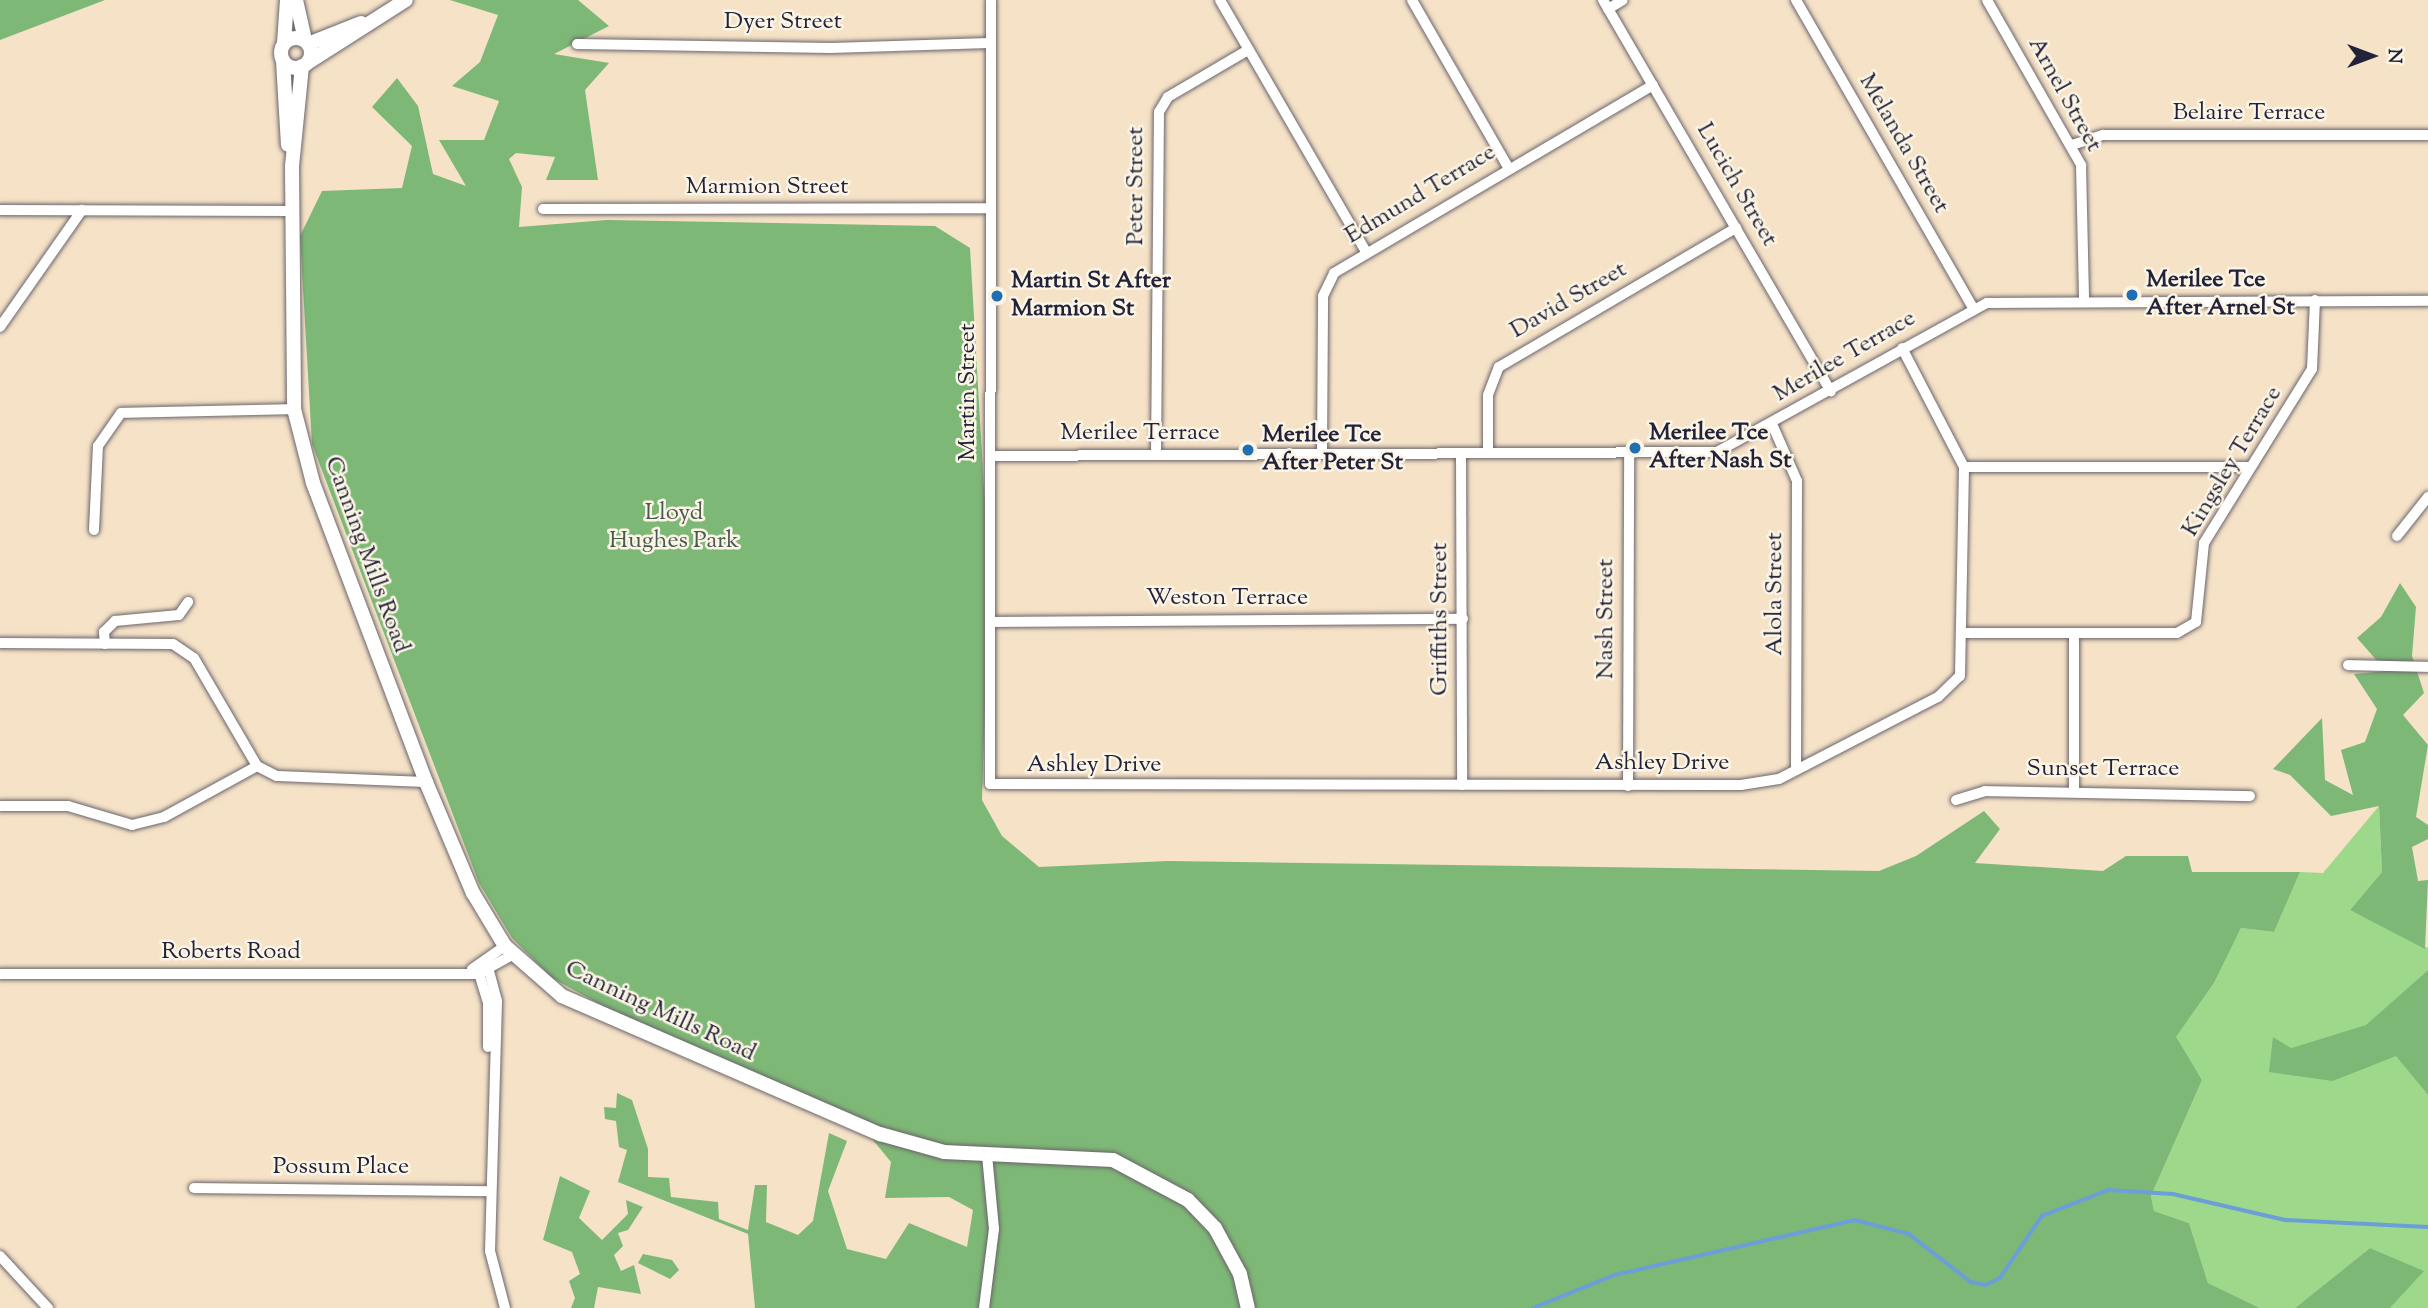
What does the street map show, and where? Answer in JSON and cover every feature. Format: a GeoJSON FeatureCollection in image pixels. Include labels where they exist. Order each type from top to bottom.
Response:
{"type":"FeatureCollection","features":[{"type":"Feature","properties":{"kind":"main road","name":"Canning Mills Road"},"geometry":{"type":"LineString","coordinates":[[287,0],[283,61],[292,167]]}},
{"type":"Feature","properties":{"kind":"main road","name":"Canning Mills Road"},"geometry":{"type":"LineString","coordinates":[[296,0],[306,42],[292,167],[294,409],[313,484],[426,782],[473,893],[509,950],[562,996],[851,1123],[911,1144],[986,1155],[1113,1160],[1188,1200],[1223,1240],[1248,1308]]}},
{"type":"Feature","properties":{"kind":"main road"},"geometry":{"type":"LineString","coordinates":[[283,61],[304,65],[406,0]]}},
{"type":"Feature","properties":{"kind":"main road"},"geometry":{"type":"LineString","coordinates":[[284,43],[306,42],[382,14]]}},
{"type":"Feature","properties":{"kind":"street","name":"Martin Street"},"geometry":{"type":"LineString","coordinates":[[990,785],[991,0]]}},
{"type":"Feature","properties":{"kind":"street"},"geometry":{"type":"LineString","coordinates":[[1220,0],[1365,250]]}},
{"type":"Feature","properties":{"kind":"street"},"geometry":{"type":"LineString","coordinates":[[1412,0],[1508,167]]}},
{"type":"Feature","properties":{"kind":"street"},"geometry":{"type":"LineString","coordinates":[[1606,4],[1623,0]]}},
{"type":"Feature","properties":{"kind":"street","name":"Melanda Street"},"geometry":{"type":"LineString","coordinates":[[1796,0],[1973,308]]}},
{"type":"Feature","properties":{"kind":"street","name":"Arnel Street"},"geometry":{"type":"LineString","coordinates":[[1987,0],[2072,145],[2083,177],[2084,300]]}},
{"type":"Feature","properties":{"kind":"street","name":"Lucich Street"},"geometry":{"type":"LineString","coordinates":[[1606,4],[1831,391]]}},
{"type":"Feature","properties":{"kind":"street","name":"Dyer Street"},"geometry":{"type":"LineString","coordinates":[[577,44],[831,48],[989,43]]}},
{"type":"Feature","properties":{"kind":"street","name":"Peter Street"},"geometry":{"type":"LineString","coordinates":[[1156,456],[1158,112],[1168,97],[1248,50]]}},
{"type":"Feature","properties":{"kind":"street","name":"Edmund Terrace"},"geometry":{"type":"LineString","coordinates":[[1322,453],[1323,296],[1334,273],[1365,250],[1653,85]]}},
{"type":"Feature","properties":{"kind":"street","name":"Belaire Terrace"},"geometry":{"type":"LineString","coordinates":[[2072,145],[2103,135],[2428,135]]}},
{"type":"Feature","properties":{"kind":"street","name":"Marmion Street"},"geometry":{"type":"LineString","coordinates":[[543,209],[991,208]]}},
{"type":"Feature","properties":{"kind":"street"},"geometry":{"type":"LineString","coordinates":[[0,210],[291,211]]}},
{"type":"Feature","properties":{"kind":"street"},"geometry":{"type":"LineString","coordinates":[[0,327],[82,210]]}},
{"type":"Feature","properties":{"kind":"street","name":"David Street"},"geometry":{"type":"LineString","coordinates":[[1488,453],[1488,395],[1499,367],[1736,228]]}},
{"type":"Feature","properties":{"kind":"street","name":"Merilee Terrace"},"geometry":{"type":"LineString","coordinates":[[990,456],[1717,452],[1831,391],[1973,308],[2084,300],[2428,301]]}},
{"type":"Feature","properties":{"kind":"street","name":"Kingsley Terrace"},"geometry":{"type":"LineString","coordinates":[[1964,633],[2177,633],[2196,622],[2204,543],[2312,369],[2315,300]]}},
{"type":"Feature","properties":{"kind":"street","name":"Ashley Drive"},"geometry":{"type":"LineString","coordinates":[[990,785],[1741,785],[1796,770],[1944,693],[1960,676],[1964,633],[1964,467],[1902,348]]}},
{"type":"Feature","properties":{"kind":"street"},"geometry":{"type":"LineString","coordinates":[[94,530],[98,446],[106,426],[121,413],[294,409]]}},
{"type":"Feature","properties":{"kind":"street","name":"Alola Street"},"geometry":{"type":"LineString","coordinates":[[1772,424],[1797,481],[1796,770]]}},
{"type":"Feature","properties":{"kind":"street","name":"Griffiths Street"},"geometry":{"type":"LineString","coordinates":[[1461,453],[1462,785]]}},
{"type":"Feature","properties":{"kind":"street","name":"Nash Street"},"geometry":{"type":"LineString","coordinates":[[1628,786],[1629,453]]}},
{"type":"Feature","properties":{"kind":"street"},"geometry":{"type":"LineString","coordinates":[[1964,467],[2249,467]]}},
{"type":"Feature","properties":{"kind":"street"},"geometry":{"type":"LineString","coordinates":[[2397,537],[2428,496]]}},
{"type":"Feature","properties":{"kind":"street"},"geometry":{"type":"LineString","coordinates":[[105,644],[104,632],[115,621],[179,615],[188,602]]}},
{"type":"Feature","properties":{"kind":"street","name":"Weston Terrace"},"geometry":{"type":"LineString","coordinates":[[992,622],[1463,619]]}},
{"type":"Feature","properties":{"kind":"street"},"geometry":{"type":"LineString","coordinates":[[2074,633],[2074,790]]}},
{"type":"Feature","properties":{"kind":"street"},"geometry":{"type":"LineString","coordinates":[[0,643],[160,642],[184,650],[257,766],[277,776],[426,782]]}},
{"type":"Feature","properties":{"kind":"street"},"geometry":{"type":"LineString","coordinates":[[2348,666],[2428,667]]}},
{"type":"Feature","properties":{"kind":"street"},"geometry":{"type":"LineString","coordinates":[[0,806],[68,806],[132,825],[164,817],[257,766]]}},
{"type":"Feature","properties":{"kind":"street","name":"Sunset Terrace"},"geometry":{"type":"LineString","coordinates":[[1956,800],[1985,791],[2074,790],[2250,796]]}},
{"type":"Feature","properties":{"kind":"street","name":"Roberts Road"},"geometry":{"type":"LineString","coordinates":[[0,974],[463,972],[482,971],[509,950]]}},
{"type":"Feature","properties":{"kind":"street"},"geometry":{"type":"LineString","coordinates":[[482,971],[497,1001],[491,1052],[488,1191],[490,1251],[505,1308]]}},
{"type":"Feature","properties":{"kind":"street"},"geometry":{"type":"LineString","coordinates":[[984,1308],[994,1229],[986,1155]]}},
{"type":"Feature","properties":{"kind":"street","name":"Possum Place"},"geometry":{"type":"LineString","coordinates":[[194,1188],[488,1191]]}},
{"type":"Feature","properties":{"kind":"street"},"geometry":{"type":"LineString","coordinates":[[0,1256],[48,1308]]}},
{"type":"Feature","properties":{"kind":"green space"},"geometry":{"type":"Polygon","coordinates":[[[0,0],[105,0],[0,40],[0,0]]]}},
{"type":"Feature","properties":{"kind":"green space","name":"Lloyd Hughes Park"},"geometry":{"type":"Polygon","coordinates":[[[450,0],[578,0],[609,26],[554,54],[609,63],[585,90],[598,180],[546,180],[555,157],[516,153],[509,159],[522,187],[519,227],[607,220],[935,226],[970,248],[989,575],[982,800],[1002,836],[1039,867],[1168,861],[1879,871],[1916,856],[1984,811],[2000,829],[1975,863],[2103,871],[2126,856],[2188,856],[2192,872],[2300,872],[2274,932],[2241,928],[2214,983],[2176,1037],[2202,1080],[2151,1196],[2154,1211],[2189,1223],[2208,1283],[2260,1308],[755,1308],[748,1234],[618,1182],[627,1150],[619,1147],[616,1121],[605,1119],[604,1107],[616,1108],[617,1093],[632,1100],[648,1149],[648,1177],[669,1178],[671,1197],[718,1202],[719,1219],[748,1230],[755,1185],[767,1185],[766,1222],[798,1235],[813,1221],[829,1133],[847,1141],[828,1191],[847,1249],[886,1259],[909,1223],[967,1247],[973,1210],[949,1197],[885,1198],[891,1162],[855,1118],[647,1030],[552,978],[512,938],[479,883],[312,444],[300,236],[322,191],[402,188],[412,146],[372,107],[397,78],[418,106],[433,174],[466,186],[439,140],[484,140],[499,101],[452,86],[480,62],[498,15],[450,0]]]}},
{"type":"Feature","properties":{"kind":"green space"},"geometry":{"type":"Polygon","coordinates":[[[2400,583],[2416,607],[2412,656],[2424,693],[2403,715],[2428,745],[2416,817],[2428,825],[2428,839],[2412,847],[2418,881],[2428,880],[2425,949],[2350,910],[2382,872],[2379,806],[2331,816],[2290,775],[2273,769],[2322,718],[2325,780],[2353,795],[2341,750],[2365,742],[2377,709],[2354,674],[2386,671],[2357,638],[2381,617],[2400,583]]]}},
{"type":"Feature","properties":{"kind":"green space"},"geometry":{"type":"Polygon","coordinates":[[[2379,806],[2382,872],[2350,910],[2428,948],[2428,970],[2367,1025],[2291,1048],[2333,1081],[2396,1055],[2428,1095],[2428,1308],[2390,1308],[2423,1271],[2370,1248],[2295,1308],[2260,1308],[2208,1283],[2189,1223],[2154,1211],[2151,1196],[2202,1080],[2175,1038],[2214,983],[2241,928],[2274,932],[2300,872],[2323,873],[2379,806]]]}},
{"type":"Feature","properties":{"kind":"green space"},"geometry":{"type":"Polygon","coordinates":[[[2428,970],[2428,1095],[2396,1056],[2333,1081],[2269,1072],[2273,1037],[2291,1048],[2366,1025],[2428,970]]]}},
{"type":"Feature","properties":{"kind":"green space"},"geometry":{"type":"Polygon","coordinates":[[[560,1176],[590,1191],[579,1218],[602,1240],[628,1214],[626,1200],[643,1207],[628,1230],[618,1233],[623,1246],[614,1255],[621,1271],[634,1265],[641,1294],[598,1287],[594,1308],[571,1308],[575,1298],[569,1281],[580,1274],[572,1252],[543,1240],[560,1176]]]}},
{"type":"Feature","properties":{"kind":"green space"},"geometry":{"type":"Polygon","coordinates":[[[2370,1248],[2424,1271],[2390,1308],[2295,1308],[2370,1248]]]}},
{"type":"Feature","properties":{"kind":"green space"},"geometry":{"type":"Polygon","coordinates":[[[643,1254],[672,1260],[679,1270],[670,1279],[638,1263],[643,1254]]]}},
{"type":"Feature","properties":{"kind":"waterway"},"geometry":{"type":"LineString","coordinates":[[1533,1308],[1615,1275],[1855,1220],[1909,1234],[1971,1282],[1986,1285],[2000,1278],[2042,1216],[2108,1190],[2173,1194],[2286,1220],[2428,1227]]}},
{"type":"Feature","properties":{"kind":"place","name":"Merilee Tce After Arnel St"},"geometry":{"type":"Point","coordinates":[2132,295]}},
{"type":"Feature","properties":{"kind":"place","name":"Martin St After Marmion St"},"geometry":{"type":"Point","coordinates":[997,296]}},
{"type":"Feature","properties":{"kind":"place","name":"Merilee Tce After Nash St"},"geometry":{"type":"Point","coordinates":[1635,448]}},
{"type":"Feature","properties":{"kind":"place","name":"Merilee Tce After Peter St"},"geometry":{"type":"Point","coordinates":[1248,450]}}]}
